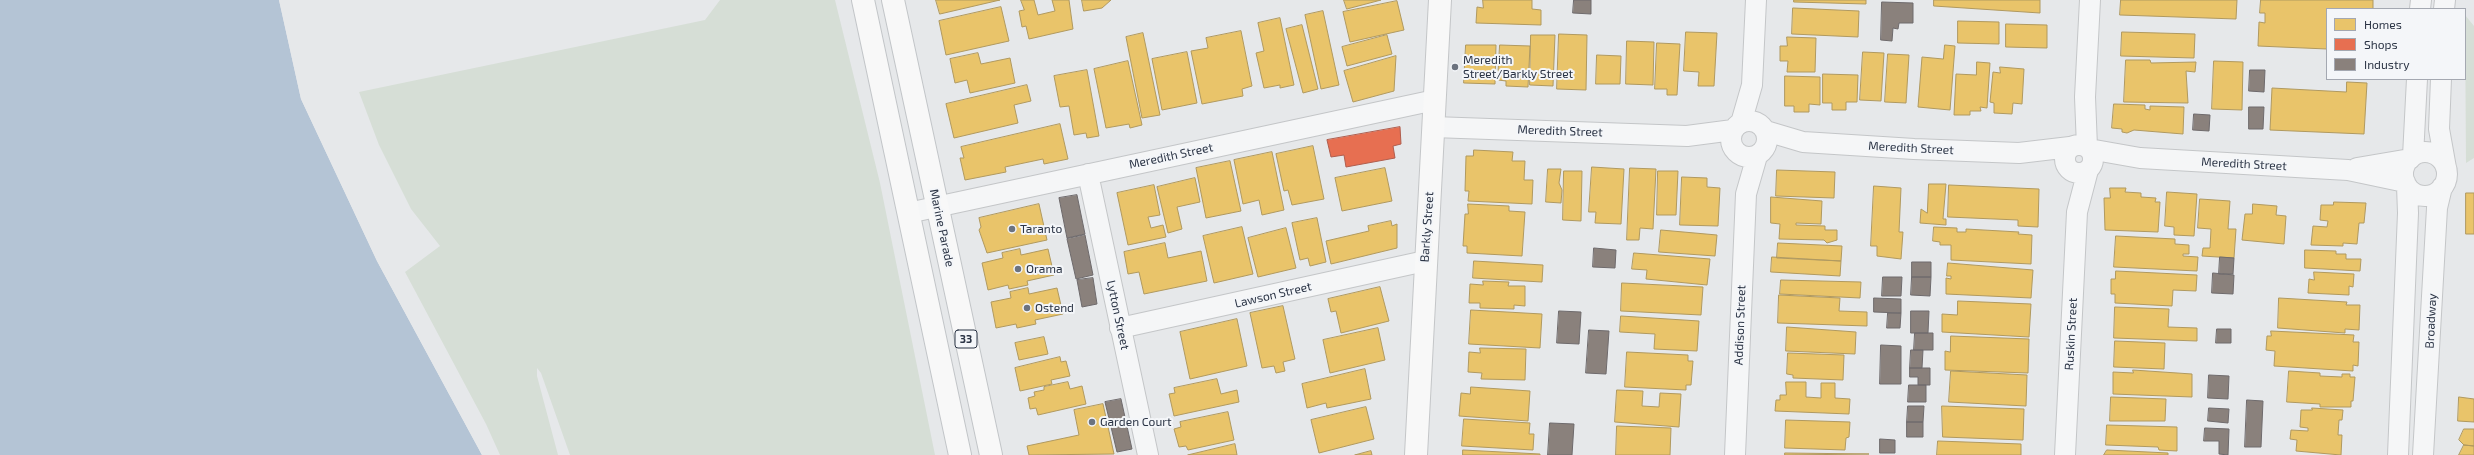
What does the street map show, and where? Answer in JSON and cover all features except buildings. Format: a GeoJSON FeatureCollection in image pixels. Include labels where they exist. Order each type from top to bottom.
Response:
{"type":"FeatureCollection","features":[{"type":"Feature","properties":{"kind":"main road","name":"33"},"geometry":{"type":"LineString","coordinates":[[863,0],[960,455]]}},
{"type":"Feature","properties":{"kind":"main road","name":"Marine Parade"},"geometry":{"type":"LineString","coordinates":[[893,0],[991,455]]}},
{"type":"Feature","properties":{"kind":"main road","name":"Barkly Street"},"geometry":{"type":"LineString","coordinates":[[1416,455],[1425,261],[1434,126],[1440,0]]}},
{"type":"Feature","properties":{"kind":"street","name":"Addison Street"},"geometry":{"type":"LineString","coordinates":[[1735,455],[1756,0]]}},
{"type":"Feature","properties":{"kind":"street","name":"Ruskin Street"},"geometry":{"type":"LineString","coordinates":[[2065,455],[2079,157],[2085,98],[2090,0]]}},
{"type":"Feature","properties":{"kind":"street"},"geometry":{"type":"LineString","coordinates":[[2398,455],[2408,213],[2404,170],[2411,157],[2417,80]]}},
{"type":"Feature","properties":{"kind":"street","name":"Broadway"},"geometry":{"type":"LineString","coordinates":[[2423,455],[2437,208],[2444,177],[2439,129],[2441,80]]}},
{"type":"Feature","properties":{"kind":"street","name":"Meredith Street"},"geometry":{"type":"LineString","coordinates":[[908,213],[1435,100]]}},
{"type":"Feature","properties":{"kind":"street","name":"Meredith Street"},"geometry":{"type":"LineString","coordinates":[[1434,126],[1687,136],[2079,157],[2140,158],[2348,170],[2406,184]]}},
{"type":"Feature","properties":{"kind":"street"},"geometry":{"type":"LineString","coordinates":[[2406,184],[2415,193],[2424,196],[2435,193],[2444,177],[2442,160],[2434,154],[2426,152],[2411,157]]}},
{"type":"Feature","properties":{"kind":"street","name":"Meredith Street"},"geometry":{"type":"LineString","coordinates":[[2348,170],[2411,157]]}},
{"type":"Feature","properties":{"kind":"street","name":"Lytton Street"},"geometry":{"type":"LineString","coordinates":[[1088,174],[1148,455]]}},
{"type":"Feature","properties":{"kind":"street","name":"Lawson Street"},"geometry":{"type":"LineString","coordinates":[[1120,328],[1425,261]]}},
{"type":"Feature","properties":{"kind":"shaded area"},"geometry":{"type":"Polygon","coordinates":[[[720,0],[835,0],[880,183],[935,455],[570,455],[541,373],[537,368],[537,376],[558,455],[500,455],[486,424],[405,272],[440,246],[411,209],[379,145],[359,92],[705,20],[720,0]]]}},
{"type":"Feature","properties":{"kind":"shaded area"},"geometry":{"type":"Polygon","coordinates":[[[2466,16],[2474,26],[2474,158],[2466,163],[2466,16]]]}},
{"type":"Feature","properties":{"kind":"water"},"geometry":{"type":"Polygon","coordinates":[[[0,0],[279,0],[301,99],[377,261],[482,455],[0,455],[0,0]]]}},
{"type":"Feature","properties":{"kind":"pier"},"geometry":{"type":"Polygon","coordinates":[[[279,0],[281,0],[302,98],[379,260],[484,455],[482,455],[377,261],[301,99],[279,0]]]}},
{"type":"Feature","properties":{"kind":"place","name":"Meredith Street/Barkly Street"},"geometry":{"type":"Point","coordinates":[1455,67]}},
{"type":"Feature","properties":{"kind":"place","name":"Taranto"},"geometry":{"type":"Point","coordinates":[1012,229]}},
{"type":"Feature","properties":{"kind":"place","name":"Orama"},"geometry":{"type":"Point","coordinates":[1018,269]}},
{"type":"Feature","properties":{"kind":"place","name":"Ostend"},"geometry":{"type":"Point","coordinates":[1027,308]}},
{"type":"Feature","properties":{"kind":"place","name":"Garden Court"},"geometry":{"type":"Point","coordinates":[1092,422]}}]}
